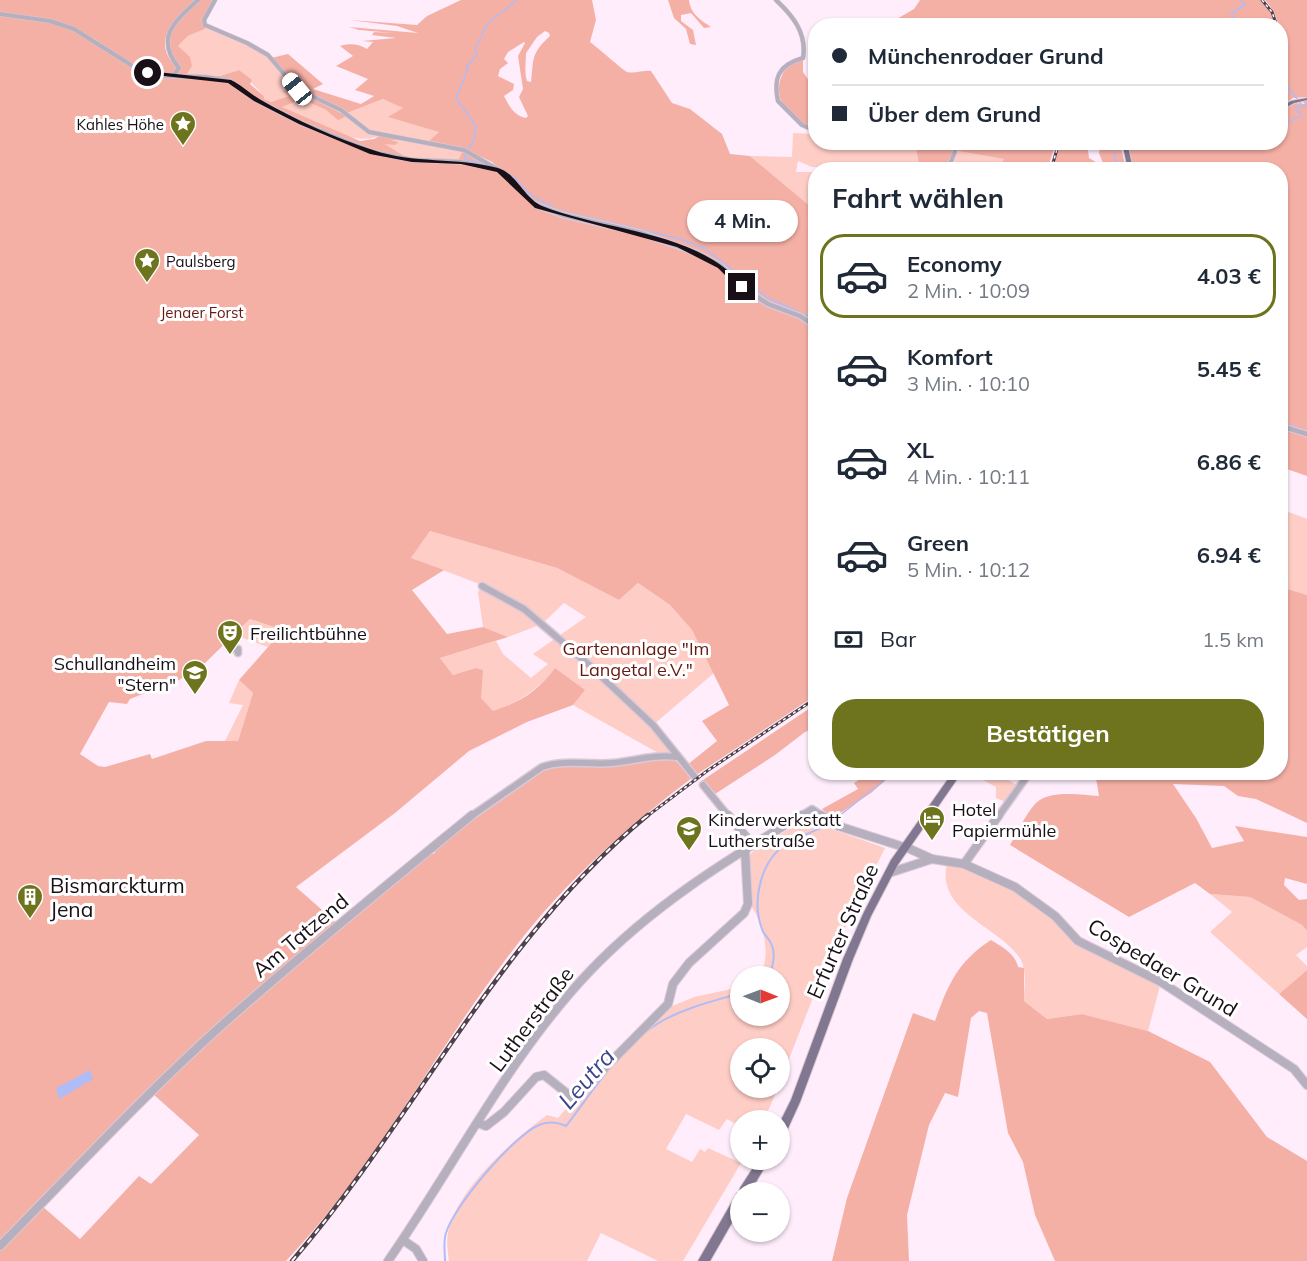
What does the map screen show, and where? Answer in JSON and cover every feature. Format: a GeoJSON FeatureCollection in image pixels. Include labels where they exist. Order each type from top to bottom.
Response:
{"type":"FeatureCollection","features":[{"type":"Feature","properties":{"kind":"main road"},"geometry":{"type":"LineString","coordinates":[[1288,107],[1303,100]]}},
{"type":"Feature","properties":{"kind":"main road","name":"Erfurter Straße"},"geometry":{"type":"LineString","coordinates":[[790,1112],[848,959],[889,873],[952,780]]}},
{"type":"Feature","properties":{"kind":"main road"},"geometry":{"type":"LineString","coordinates":[[704,1261],[730,1216]]}},
{"type":"Feature","properties":{"kind":"street"},"geometry":{"type":"LineString","coordinates":[[173,76],[179,68],[168,52],[168,35],[177,19],[198,0]]}},
{"type":"Feature","properties":{"kind":"street"},"geometry":{"type":"LineString","coordinates":[[215,0],[204,20],[205,25],[247,42],[267,56],[297,89],[341,110],[369,132],[458,148],[499,170],[538,207],[641,233],[688,249],[721,266],[742,287],[768,304],[800,316],[808,322]]}},
{"type":"Feature","properties":{"kind":"street"},"geometry":{"type":"LineString","coordinates":[[776,0],[800,27],[803,33],[804,50],[803,58],[788,63],[780,73],[777,84],[778,101],[802,125],[808,128]]}},
{"type":"Feature","properties":{"kind":"street"},"geometry":{"type":"LineString","coordinates":[[0,14],[50,21],[74,30],[139,70],[232,82],[256,100],[301,123],[372,152],[412,160],[461,162],[499,170]]}},
{"type":"Feature","properties":{"kind":"street"},"geometry":{"type":"LineString","coordinates":[[1288,428],[1307,434]]}},
{"type":"Feature","properties":{"kind":"street"},"geometry":{"type":"LineString","coordinates":[[482,586],[524,609],[588,664],[653,725],[676,757],[694,776]]}},
{"type":"Feature","properties":{"kind":"street"},"geometry":{"type":"LineString","coordinates":[[230,649],[238,649],[238,653]]}},
{"type":"Feature","properties":{"kind":"street","name":"Am Tatzend"},"geometry":{"type":"LineString","coordinates":[[0,1246],[136,1108],[221,1026],[313,946],[487,803],[532,772],[553,763],[612,763],[661,755],[676,757]]}},
{"type":"Feature","properties":{"kind":"street"},"geometry":{"type":"LineString","coordinates":[[964,864],[1024,780]]}},
{"type":"Feature","properties":{"kind":"street"},"geometry":{"type":"LineString","coordinates":[[478,1123],[486,1126],[504,1112],[536,1077],[544,1075],[574,1099],[668,1004],[673,984],[689,963],[736,921],[748,904],[748,847],[703,785]]}},
{"type":"Feature","properties":{"kind":"street","name":"Lutherstraße"},"geometry":{"type":"LineString","coordinates":[[388,1261],[537,1037],[589,972],[640,923],[690,885],[748,847],[812,809],[826,819]]}},
{"type":"Feature","properties":{"kind":"street","name":"Cospedaer Grund"},"geometry":{"type":"LineString","coordinates":[[826,819],[838,826],[932,859],[964,864],[1015,887],[1055,916],[1078,941],[1161,982],[1294,1070],[1307,1084]]}},
{"type":"Feature","properties":{"kind":"street","name":"Cospedaer Grund"},"geometry":{"type":"LineString","coordinates":[[889,873],[932,859]]}},
{"type":"Feature","properties":{"kind":"street"},"geometry":{"type":"LineString","coordinates":[[403,1240],[416,1249],[423,1261]]}},
{"type":"Feature","properties":{"kind":"green space"},"geometry":{"type":"Polygon","coordinates":[[[0,0],[196,0],[173,23],[165,40],[170,58],[178,68],[172,75],[145,69],[73,28],[46,20],[0,13],[0,0]]]}},
{"type":"Feature","properties":{"kind":"green space"},"geometry":{"type":"Polygon","coordinates":[[[199,0],[214,0],[203,21],[203,25],[207,28],[188,36],[178,46],[190,57],[192,66],[187,74],[220,76],[239,70],[252,80],[250,84],[264,96],[264,99],[271,102],[289,96],[282,91],[294,87],[347,116],[338,120],[326,110],[302,99],[282,107],[360,141],[374,139],[381,135],[404,140],[390,140],[398,142],[395,145],[385,144],[406,157],[459,159],[463,150],[491,166],[416,160],[373,151],[301,121],[227,80],[210,76],[175,75],[180,68],[169,52],[169,36],[176,23],[199,0]]]}},
{"type":"Feature","properties":{"kind":"green space"},"geometry":{"type":"Polygon","coordinates":[[[461,0],[592,0],[596,20],[590,42],[627,72],[651,71],[672,103],[690,109],[722,134],[730,154],[750,156],[808,204],[808,319],[770,302],[745,286],[723,265],[699,251],[641,232],[565,215],[539,206],[492,162],[460,147],[429,141],[439,132],[388,117],[403,108],[383,99],[347,113],[298,88],[271,58],[288,54],[323,84],[313,89],[361,104],[374,96],[355,90],[368,79],[336,66],[353,56],[340,46],[354,44],[367,49],[373,42],[362,41],[396,38],[372,35],[374,32],[394,33],[349,27],[418,33],[397,26],[350,20],[417,25],[427,16],[461,0]],[[545,31],[537,37],[526,53],[527,81],[531,82],[536,53],[550,36],[545,31]],[[525,43],[508,52],[504,59],[508,63],[500,69],[498,76],[514,84],[513,90],[504,96],[515,113],[526,118],[528,116],[519,97],[523,89],[518,56],[525,43]]]}},
{"type":"Feature","properties":{"kind":"green space"},"geometry":{"type":"Polygon","coordinates":[[[668,0],[689,0],[699,19],[711,27],[704,28],[691,13],[681,15],[681,21],[693,30],[696,45],[690,44],[686,29],[674,18],[668,0]]]}},
{"type":"Feature","properties":{"kind":"green space"},"geometry":{"type":"Polygon","coordinates":[[[920,0],[1261,0],[1273,18],[898,18],[914,9],[920,0]]]}},
{"type":"Feature","properties":{"kind":"green space"},"geometry":{"type":"Polygon","coordinates":[[[1265,0],[1307,0],[1307,97],[1293,98],[1288,101],[1288,18],[1276,18],[1265,0]]]}},
{"type":"Feature","properties":{"kind":"green space","name":"Jenaer Forst"},"geometry":{"type":"Polygon","coordinates":[[[0,15],[49,22],[73,30],[139,70],[223,80],[238,87],[260,103],[372,153],[411,161],[460,164],[498,171],[536,207],[638,234],[694,254],[718,266],[739,287],[808,325],[808,700],[696,775],[687,765],[717,741],[702,721],[729,705],[692,630],[670,605],[638,583],[619,600],[557,568],[430,531],[411,558],[444,570],[412,590],[447,634],[483,627],[508,637],[440,658],[453,675],[475,668],[483,670],[481,698],[493,711],[527,695],[542,684],[555,668],[585,690],[573,705],[527,722],[469,751],[395,813],[296,887],[338,924],[219,1026],[0,1243],[0,15]],[[250,619],[203,665],[179,680],[130,699],[127,704],[109,702],[80,754],[98,766],[105,767],[150,754],[152,759],[206,741],[238,741],[253,693],[239,680],[283,630],[250,619]]]}},
{"type":"Feature","properties":{"kind":"green space"},"geometry":{"type":"Polygon","coordinates":[[[207,28],[246,43],[267,56],[294,87],[282,91],[290,96],[271,102],[264,99],[264,96],[239,70],[220,76],[187,74],[178,46],[188,36],[207,28]]]}},
{"type":"Feature","properties":{"kind":"green space"},"geometry":{"type":"Polygon","coordinates":[[[803,60],[803,72],[808,79],[808,126],[788,111],[779,95],[782,74],[789,63],[803,60]]]}},
{"type":"Feature","properties":{"kind":"green space"},"geometry":{"type":"Polygon","coordinates":[[[302,99],[326,110],[338,119],[347,116],[365,131],[381,135],[358,138],[344,135],[317,125],[281,107],[302,99]]]}},
{"type":"Feature","properties":{"kind":"green space"},"geometry":{"type":"Polygon","coordinates":[[[383,99],[404,108],[389,117],[440,132],[429,141],[370,132],[347,113],[383,99]]]}},
{"type":"Feature","properties":{"kind":"green space"},"geometry":{"type":"Polygon","coordinates":[[[1307,100],[1307,476],[1288,469],[1288,162],[1132,162],[1128,150],[1288,150],[1288,107],[1295,103],[1305,104],[1302,101],[1307,100]]]}},
{"type":"Feature","properties":{"kind":"green space"},"geometry":{"type":"Polygon","coordinates":[[[793,133],[808,134],[808,150],[916,150],[919,162],[808,162],[808,165],[798,161],[796,172],[808,172],[808,204],[750,156],[792,157],[793,133]]]}},
{"type":"Feature","properties":{"kind":"green space"},"geometry":{"type":"Polygon","coordinates":[[[388,140],[464,150],[459,159],[406,157],[385,144],[388,140]]]}},
{"type":"Feature","properties":{"kind":"green space"},"geometry":{"type":"Polygon","coordinates":[[[916,150],[954,150],[948,162],[919,162],[916,150]]]}},
{"type":"Feature","properties":{"kind":"green space"},"geometry":{"type":"Polygon","coordinates":[[[1054,150],[1050,162],[1002,162],[1004,159],[958,151],[1054,150]]]}},
{"type":"Feature","properties":{"kind":"green space"},"geometry":{"type":"Polygon","coordinates":[[[1057,150],[1088,150],[1089,158],[1096,162],[1054,162],[1057,150]]]}},
{"type":"Feature","properties":{"kind":"green space"},"geometry":{"type":"Polygon","coordinates":[[[1100,150],[1122,150],[1124,162],[1103,162],[1099,153],[1100,150]]]}},
{"type":"Feature","properties":{"kind":"green space"},"geometry":{"type":"Polygon","coordinates":[[[958,151],[1005,159],[1003,162],[952,161],[958,151]]]}},
{"type":"Feature","properties":{"kind":"green space"},"geometry":{"type":"Polygon","coordinates":[[[1288,512],[1307,519],[1307,595],[1288,589],[1288,512]]]}},
{"type":"Feature","properties":{"kind":"green space","name":"Gartenanlage \"Im Langetal e.V.\""},"geometry":{"type":"Polygon","coordinates":[[[430,531],[557,568],[619,600],[638,583],[670,605],[692,630],[714,673],[653,725],[669,744],[672,754],[660,754],[573,705],[584,690],[555,668],[542,683],[527,694],[492,712],[481,698],[474,668],[453,675],[440,658],[496,641],[503,654],[531,678],[548,664],[533,654],[586,617],[564,603],[542,624],[508,637],[483,627],[478,592],[482,585],[411,558],[430,531]]]}},
{"type":"Feature","properties":{"kind":"green space"},"geometry":{"type":"Polygon","coordinates":[[[1288,589],[1307,595],[1307,823],[1256,799],[1238,796],[1224,786],[1173,784],[1196,818],[1212,848],[1244,841],[1235,826],[1307,837],[1307,884],[1285,878],[1284,885],[1299,900],[1307,899],[1307,931],[1302,925],[1250,897],[1210,894],[1195,883],[1129,917],[1010,845],[1028,813],[1041,799],[1066,794],[1099,796],[1096,780],[1288,780],[1288,589]]]}},
{"type":"Feature","properties":{"kind":"green space"},"geometry":{"type":"Polygon","coordinates":[[[250,619],[283,630],[268,647],[235,635],[250,619]]]}},
{"type":"Feature","properties":{"kind":"green space"},"geometry":{"type":"Polygon","coordinates":[[[239,680],[253,693],[238,741],[225,741],[243,705],[229,703],[239,680]]]}},
{"type":"Feature","properties":{"kind":"green space"},"geometry":{"type":"Polygon","coordinates":[[[808,709],[808,731],[775,755],[715,794],[705,783],[700,782],[808,709]]]}},
{"type":"Feature","properties":{"kind":"green space"},"geometry":{"type":"Polygon","coordinates":[[[661,756],[674,759],[692,778],[598,856],[535,922],[487,985],[349,1186],[286,1261],[0,1261],[0,1249],[42,1206],[80,1239],[139,1176],[151,1184],[199,1135],[153,1094],[221,1029],[429,853],[434,854],[438,845],[490,803],[540,771],[557,765],[661,756]]]}},
{"type":"Feature","properties":{"kind":"green space"},"geometry":{"type":"Polygon","coordinates":[[[859,780],[886,780],[871,793],[833,818],[822,809],[858,789],[854,783],[859,780]]]}},
{"type":"Feature","properties":{"kind":"green space"},"geometry":{"type":"Polygon","coordinates":[[[983,780],[1008,780],[1017,785],[1006,802],[996,798],[996,787],[983,780]]]}},
{"type":"Feature","properties":{"kind":"green space"},"geometry":{"type":"Polygon","coordinates":[[[811,816],[834,830],[885,848],[823,972],[790,1056],[790,1038],[730,1038],[730,1098],[774,1098],[768,1110],[730,1110],[730,1121],[727,1119],[719,1130],[686,1114],[666,1149],[692,1162],[700,1149],[705,1152],[708,1148],[730,1158],[730,1170],[737,1170],[683,1261],[658,1261],[601,1233],[587,1261],[449,1261],[447,1236],[453,1217],[462,1200],[488,1167],[547,1115],[558,1118],[670,1007],[694,997],[730,989],[730,1026],[790,1026],[790,966],[764,966],[765,940],[759,920],[750,905],[750,855],[754,850],[811,816]]]}},
{"type":"Feature","properties":{"kind":"green space"},"geometry":{"type":"Polygon","coordinates":[[[947,863],[964,864],[1038,902],[1078,941],[1161,982],[1148,1031],[1082,1014],[1047,1019],[1024,1001],[1025,974],[1021,960],[1012,948],[960,907],[951,895],[946,880],[947,863]]]}},
{"type":"Feature","properties":{"kind":"green space"},"geometry":{"type":"Polygon","coordinates":[[[1210,894],[1250,897],[1302,925],[1307,931],[1307,947],[1296,955],[1307,966],[1307,970],[1279,994],[1210,932],[1232,912],[1210,894]]]}},
{"type":"Feature","properties":{"kind":"green space"},"geometry":{"type":"Polygon","coordinates":[[[991,940],[1011,954],[1018,967],[1024,968],[1024,1001],[1047,1019],[1082,1014],[1148,1031],[1210,1062],[1267,1137],[1307,1161],[1307,1261],[1055,1261],[1035,1215],[1023,1162],[1008,1133],[987,1013],[979,1011],[971,1018],[958,1097],[945,1093],[929,1125],[907,1215],[909,1261],[832,1261],[847,1198],[913,1013],[935,1021],[955,975],[979,948],[991,940]]]}},
{"type":"Feature","properties":{"kind":"green space"},"geometry":{"type":"Polygon","coordinates":[[[1307,970],[1307,1019],[1279,994],[1307,970]]]}},
{"type":"Feature","properties":{"kind":"water"},"geometry":{"type":"Polygon","coordinates":[[[90,1070],[93,1079],[59,1099],[56,1088],[90,1070]]]}},
{"type":"Feature","properties":{"kind":"waterway"},"geometry":{"type":"LineString","coordinates":[[468,149],[474,140],[476,126],[456,98],[468,69],[466,67],[477,55],[475,49],[487,24],[517,0]]}},
{"type":"Feature","properties":{"kind":"waterway"},"geometry":{"type":"LineString","coordinates":[[1234,18],[1232,13],[1245,5],[1240,0]]}},
{"type":"Feature","properties":{"kind":"waterway"},"geometry":{"type":"LineString","coordinates":[[1288,88],[1302,105]]}},
{"type":"Feature","properties":{"kind":"waterway","name":"Leutra"},"geometry":{"type":"LineString","coordinates":[[1288,122],[1300,117],[1301,114],[1295,108],[1307,105]]}},
{"type":"Feature","properties":{"kind":"waterway","name":"Leutra"},"geometry":{"type":"LineString","coordinates":[[1113,150],[1117,162]]}},
{"type":"Feature","properties":{"kind":"waterway"},"geometry":{"type":"LineString","coordinates":[[465,153],[465,159],[487,165]]}},
{"type":"Feature","properties":{"kind":"waterway"},"geometry":{"type":"LineString","coordinates":[[500,169],[516,179],[529,194],[557,210],[680,239],[706,249],[766,297],[808,316]]}},
{"type":"Feature","properties":{"kind":"waterway"},"geometry":{"type":"LineString","coordinates":[[1288,424],[1307,431]]}},
{"type":"Feature","properties":{"kind":"waterway","name":"Leutra"},"geometry":{"type":"LineString","coordinates":[[838,817],[884,780]]}},
{"type":"Feature","properties":{"kind":"waterway","name":"Leutra"},"geometry":{"type":"LineString","coordinates":[[834,820],[840,815]]}},
{"type":"Feature","properties":{"kind":"waterway","name":"Leutra"},"geometry":{"type":"LineString","coordinates":[[772,966],[773,949],[763,931],[758,906],[758,893],[765,870],[771,859],[788,843],[830,823]]}},
{"type":"Feature","properties":{"kind":"waterway","name":"Leutra"},"geometry":{"type":"LineString","coordinates":[[445,1261],[445,1236],[451,1221],[472,1190],[515,1143],[539,1125],[552,1122],[566,1126],[609,1069],[647,1031],[681,1012],[730,996]]}},
{"type":"Feature","properties":{"kind":"tunnel"},"geometry":{"type":"LineString","coordinates":[[694,776],[703,785]]}},
{"type":"Feature","properties":{"kind":"railway"},"geometry":{"type":"LineString","coordinates":[[1262,0],[1274,18]]}},
{"type":"Feature","properties":{"kind":"railway"},"geometry":{"type":"LineString","coordinates":[[1053,162],[1057,150]]}},
{"type":"Feature","properties":{"kind":"railway"},"geometry":{"type":"LineString","coordinates":[[646,817],[707,771],[808,703]]}},
{"type":"Feature","properties":{"kind":"railway"},"geometry":{"type":"LineString","coordinates":[[292,1261],[337,1205],[460,1030],[546,917],[594,864],[648,815]]}},
{"type":"Feature","properties":{"kind":"place","name":"Kahles Höhe"},"geometry":{"type":"Point","coordinates":[183,147]}},
{"type":"Feature","properties":{"kind":"place","name":"Paulsberg"},"geometry":{"type":"Point","coordinates":[147,284]}},
{"type":"Feature","properties":{"kind":"place","name":"Freilichtbühne"},"geometry":{"type":"Point","coordinates":[230,656]}},
{"type":"Feature","properties":{"kind":"place","name":"Schullandheim \"Stern\""},"geometry":{"type":"Point","coordinates":[195,696]}},
{"type":"Feature","properties":{"kind":"place","name":"Hotel Papiermühle"},"geometry":{"type":"Point","coordinates":[932,842]}},
{"type":"Feature","properties":{"kind":"place","name":"Kinderwerkstatt Lutherstraße"},"geometry":{"type":"Point","coordinates":[689,852]}},
{"type":"Feature","properties":{"kind":"place","name":"Bismarckturm Jena"},"geometry":{"type":"Point","coordinates":[30,920]}},
{"type":"Feature","properties":{"kind":"route"},"geometry":{"type":"LineString","coordinates":[[148,73],[229,81],[240,86],[256,100],[301,123],[372,152],[412,160],[461,162],[499,170],[538,207],[641,233],[697,253],[721,266],[742,287]]}}]}
